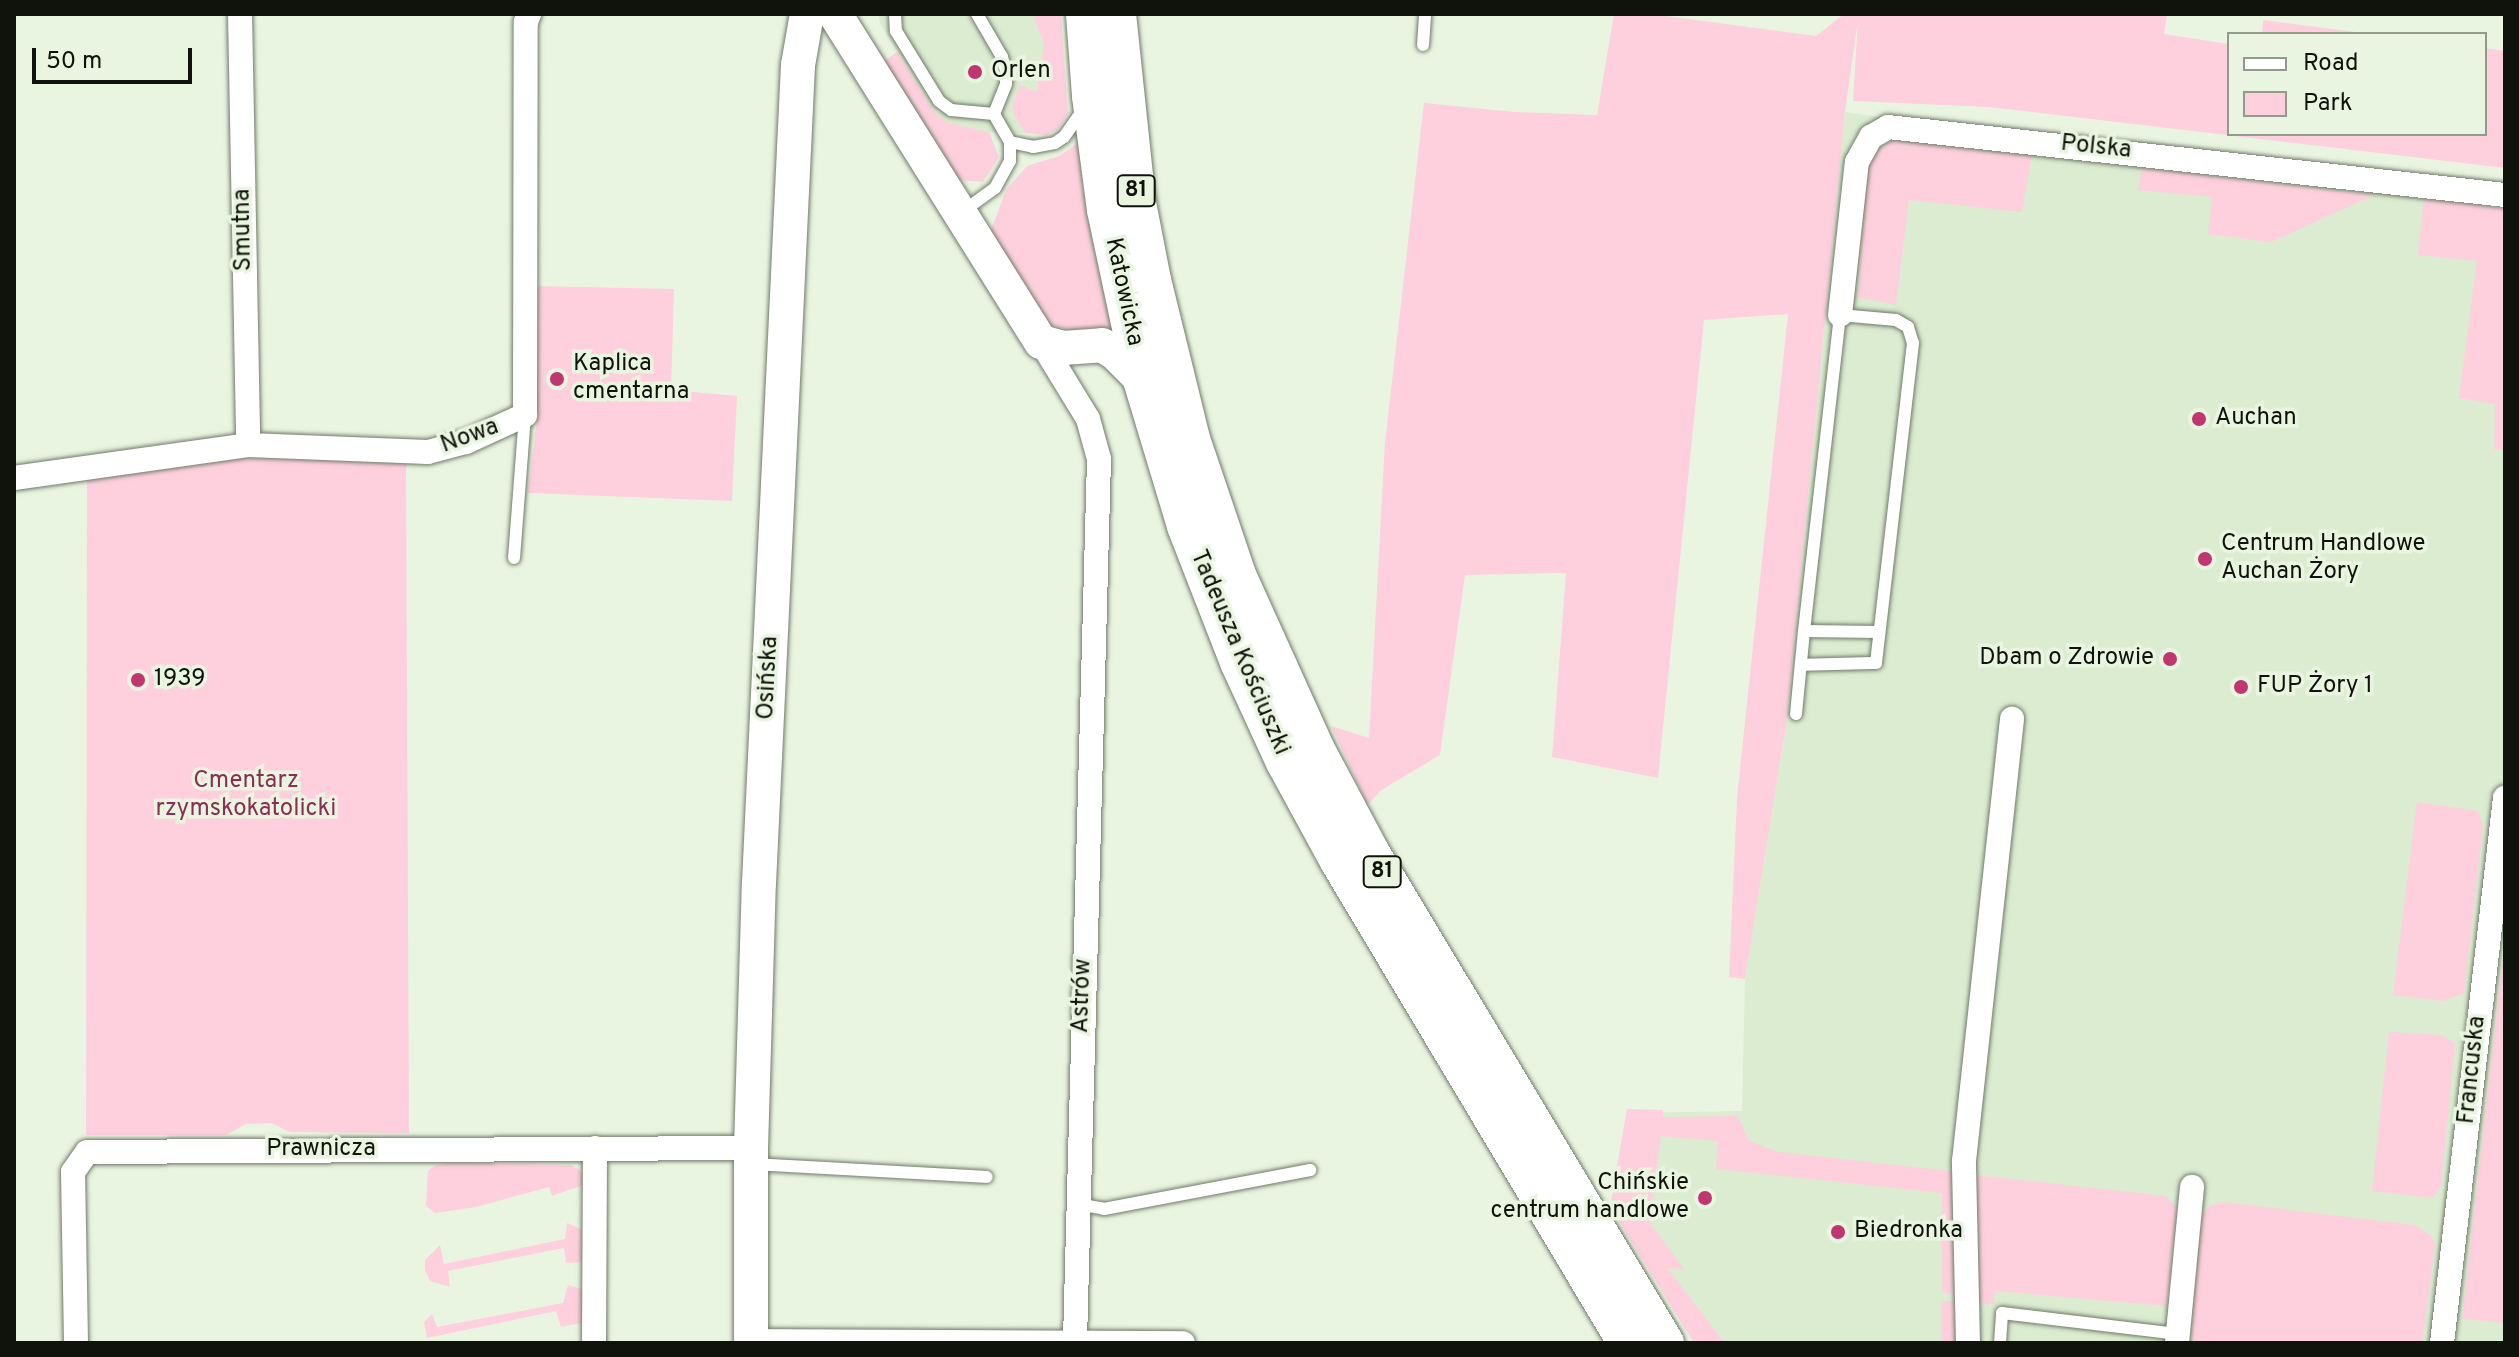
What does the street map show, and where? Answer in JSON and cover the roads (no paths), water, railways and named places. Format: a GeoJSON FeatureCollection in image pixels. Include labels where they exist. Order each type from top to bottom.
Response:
{"type":"FeatureCollection","features":[{"type":"Feature","properties":{"kind":"main road","name":"Katowicka"},"geometry":{"type":"LineString","coordinates":[[1085,14],[1091,96],[1109,223],[1157,373]]}},
{"type":"Feature","properties":{"kind":"main road","name":"Katowicka"},"geometry":{"type":"LineString","coordinates":[[1117,14],[1157,373]]}},
{"type":"Feature","properties":{"kind":"main road","name":"Tadeusza Kościuszki"},"geometry":{"type":"LineString","coordinates":[[1157,373],[1206,580],[1285,762],[1403,972],[1655,1342]]}},
{"type":"Feature","properties":{"kind":"street","name":"Smutna"},"geometry":{"type":"LineString","coordinates":[[240,14],[248,445]]}},
{"type":"Feature","properties":{"kind":"street","name":"Nowa"},"geometry":{"type":"LineString","coordinates":[[14,478],[248,445],[428,452],[466,442],[525,415],[526,22],[529,14]]}},
{"type":"Feature","properties":{"kind":"street","name":"Osińska"},"geometry":{"type":"LineString","coordinates":[[751,1342],[751,1156],[759,883],[798,81],[801,33],[807,14]]}},
{"type":"Feature","properties":{"kind":"street"},"geometry":{"type":"LineString","coordinates":[[835,14],[1041,342]]}},
{"type":"Feature","properties":{"kind":"street","name":"Polska"},"geometry":{"type":"LineString","coordinates":[[1840,315],[1857,162],[1871,137],[1888,127],[2505,195]]}},
{"type":"Feature","properties":{"kind":"street","name":"Tadeusza Kościuszki"},"geometry":{"type":"LineString","coordinates":[[1041,342],[1063,348],[1102,345],[1157,373]]}},
{"type":"Feature","properties":{"kind":"street","name":"Astrów"},"geometry":{"type":"LineString","coordinates":[[1041,342],[1088,419],[1099,459],[1075,1341]]}},
{"type":"Feature","properties":{"kind":"street"},"geometry":{"type":"LineString","coordinates":[[1968,1343],[1964,1161],[2012,719]]}},
{"type":"Feature","properties":{"kind":"street","name":"Francuska"},"geometry":{"type":"LineString","coordinates":[[2442,1343],[2505,798]]}},
{"type":"Feature","properties":{"kind":"street","name":"Prawnicza"},"geometry":{"type":"LineString","coordinates":[[76,1343],[73,1172],[87,1152],[595,1148],[751,1156]]}},
{"type":"Feature","properties":{"kind":"street"},"geometry":{"type":"LineString","coordinates":[[594,1343],[595,1148]]}},
{"type":"Feature","properties":{"kind":"street"},"geometry":{"type":"LineString","coordinates":[[2177,1338],[2192,1187]]}},
{"type":"Feature","properties":{"kind":"street"},"geometry":{"type":"LineString","coordinates":[[751,1342],[1183,1343]]}},
{"type":"Feature","properties":{"kind":"lane"},"geometry":{"type":"LineString","coordinates":[[895,14],[896,31],[939,101],[951,110],[994,114]]}},
{"type":"Feature","properties":{"kind":"lane"},"geometry":{"type":"LineString","coordinates":[[977,14],[1002,57],[1006,71],[1006,84],[994,114]]}},
{"type":"Feature","properties":{"kind":"lane"},"geometry":{"type":"LineString","coordinates":[[1423,45],[1425,14]]}},
{"type":"Feature","properties":{"kind":"lane"},"geometry":{"type":"LineString","coordinates":[[1010,142],[1033,147],[1055,143],[1072,128],[1091,96]]}},
{"type":"Feature","properties":{"kind":"lane"},"geometry":{"type":"LineString","coordinates":[[961,213],[1003,178],[1010,161],[1010,142],[994,114]]}},
{"type":"Feature","properties":{"kind":"lane"},"geometry":{"type":"LineString","coordinates":[[1796,714],[1804,631],[1840,315],[1896,320],[1908,327],[1913,337],[1876,663],[1801,665]]}},
{"type":"Feature","properties":{"kind":"lane"},"geometry":{"type":"LineString","coordinates":[[514,558],[525,415]]}},
{"type":"Feature","properties":{"kind":"lane"},"geometry":{"type":"LineString","coordinates":[[1804,631],[1879,632]]}},
{"type":"Feature","properties":{"kind":"lane"},"geometry":{"type":"LineString","coordinates":[[751,1156],[987,1177]]}},
{"type":"Feature","properties":{"kind":"lane"},"geometry":{"type":"LineString","coordinates":[[1077,1204],[1104,1209],[1310,1170]]}},
{"type":"Feature","properties":{"kind":"lane"},"geometry":{"type":"LineString","coordinates":[[2000,1343],[2002,1313],[2177,1338]]}},
{"type":"Feature","properties":{"kind":"place","name":"Orlen"},"geometry":{"type":"Point","coordinates":[975,72]}},
{"type":"Feature","properties":{"kind":"place","name":"Kaplica cmentarna"},"geometry":{"type":"Point","coordinates":[557,379]}},
{"type":"Feature","properties":{"kind":"place","name":"Auchan"},"geometry":{"type":"Point","coordinates":[2199,419]}},
{"type":"Feature","properties":{"kind":"place","name":"Centrum Handlowe Auchan Żory"},"geometry":{"type":"Point","coordinates":[2205,559]}},
{"type":"Feature","properties":{"kind":"place","name":"Dbam o Zdrowie"},"geometry":{"type":"Point","coordinates":[2170,659]}},
{"type":"Feature","properties":{"kind":"place","name":"1939"},"geometry":{"type":"Point","coordinates":[138,680]}},
{"type":"Feature","properties":{"kind":"place","name":"FUP Żory 1"},"geometry":{"type":"Point","coordinates":[2241,687]}},
{"type":"Feature","properties":{"kind":"place","name":"Chińskie centrum handlowe"},"geometry":{"type":"Point","coordinates":[1705,1198]}},
{"type":"Feature","properties":{"kind":"place","name":"Biedronka"},"geometry":{"type":"Point","coordinates":[1838,1232]}},
{"type":"Feature","properties":{"kind":"park label","name":"Cmentarz rzymskokatolicki"},"geometry":{"type":"Point","coordinates":[246,796]}}]}
